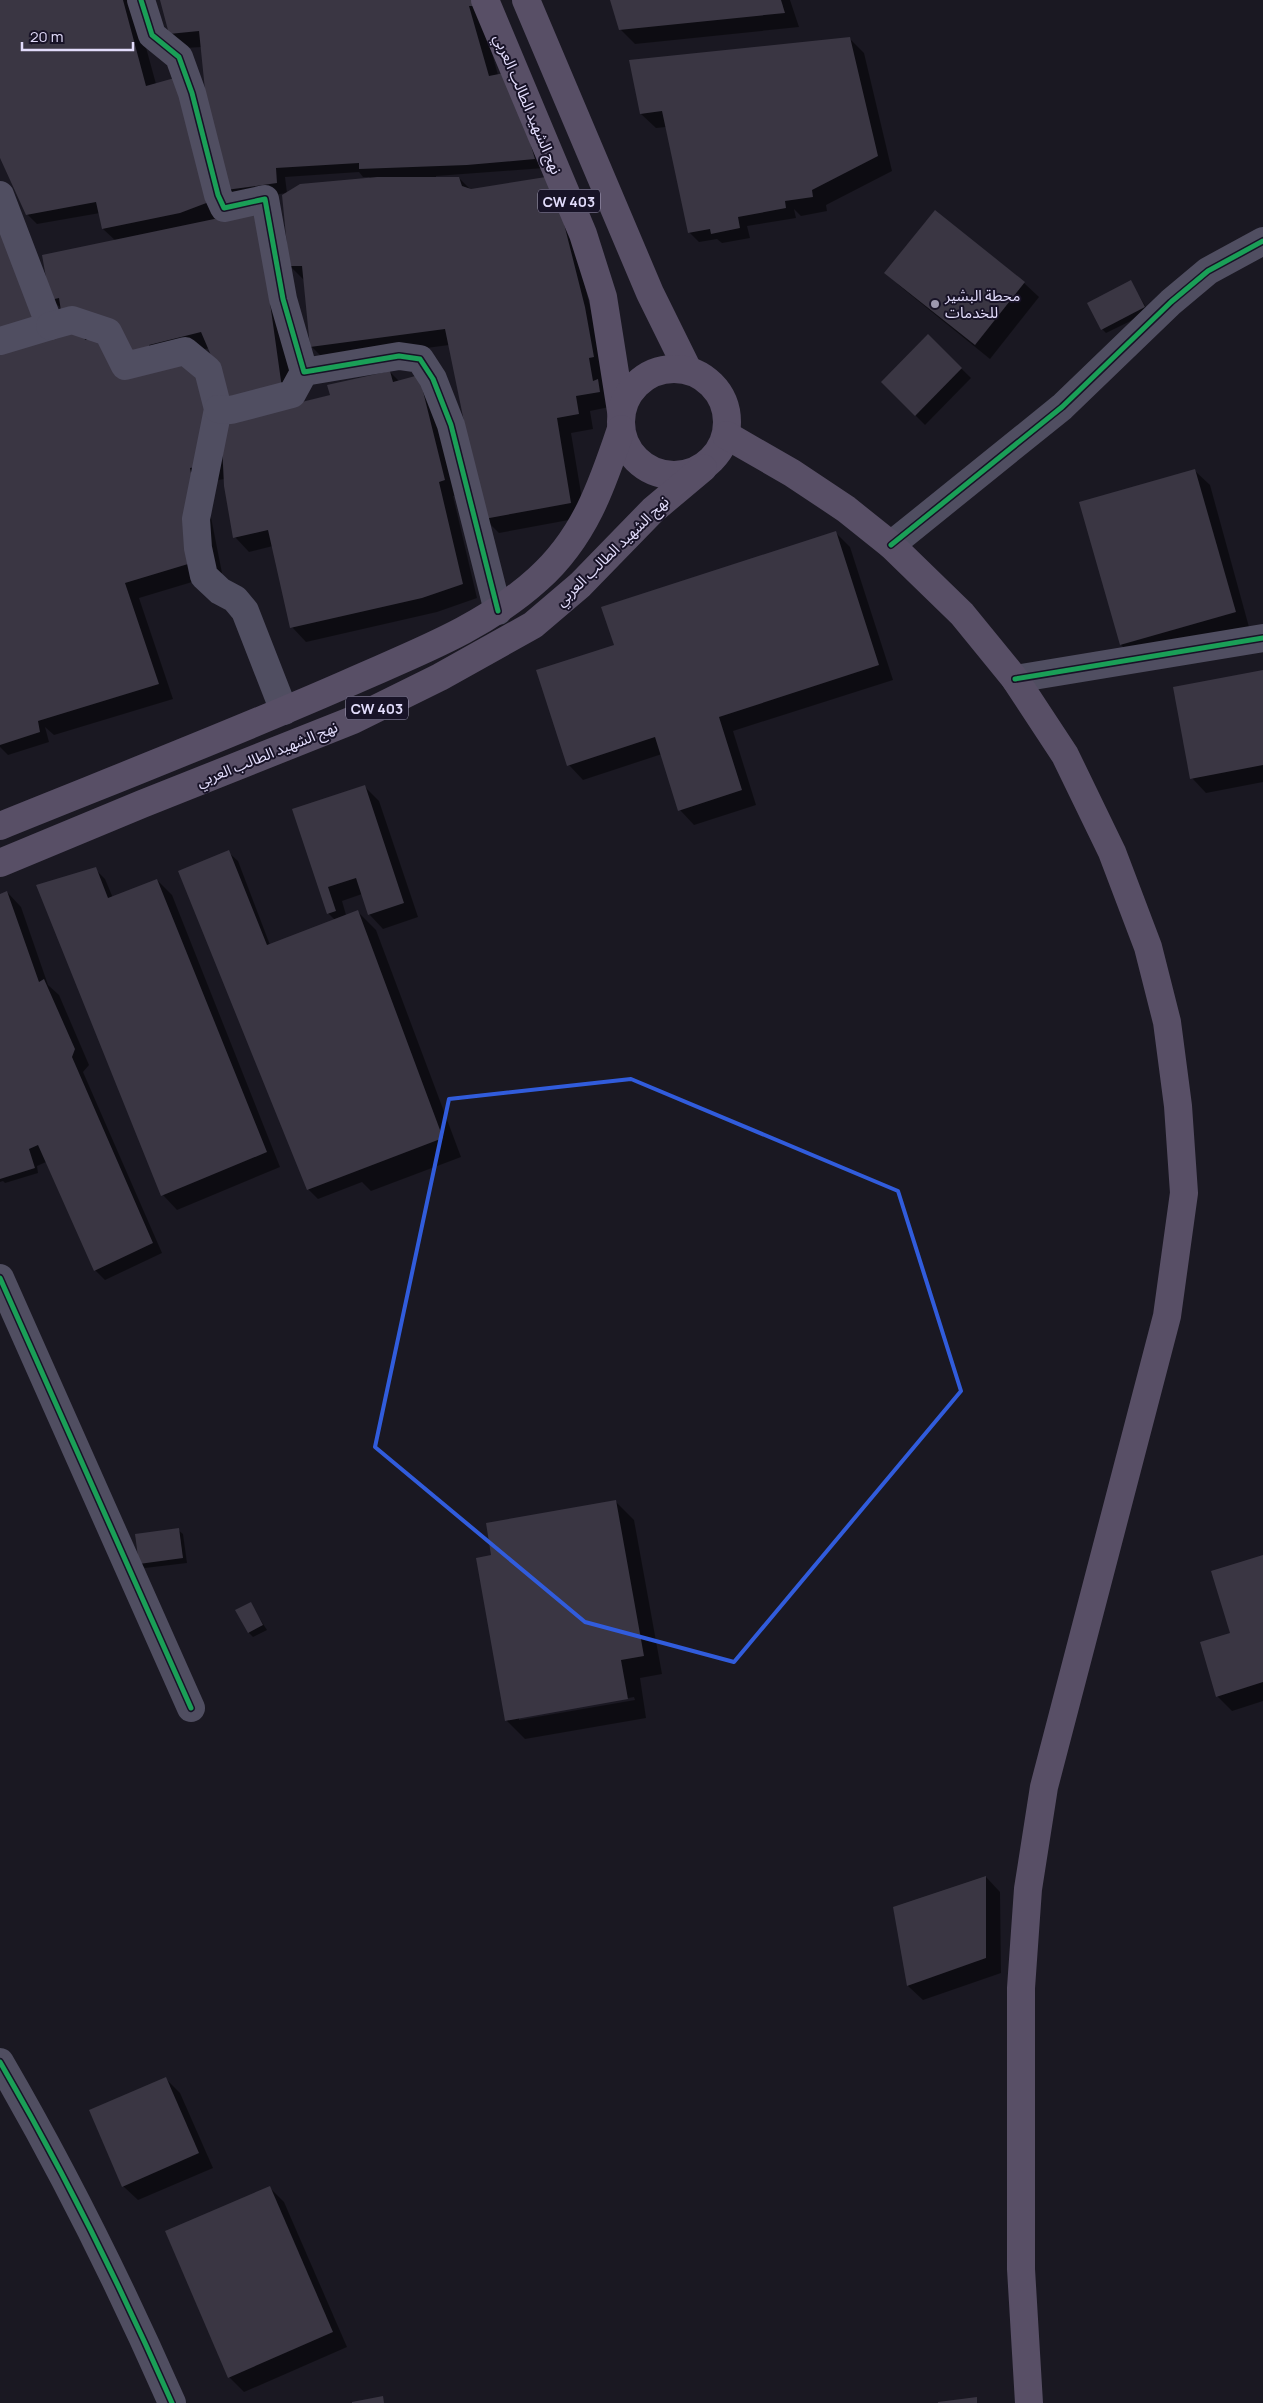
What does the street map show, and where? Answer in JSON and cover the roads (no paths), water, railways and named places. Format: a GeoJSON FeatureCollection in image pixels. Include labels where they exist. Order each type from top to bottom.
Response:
{"type":"FeatureCollection","features":[{"type":"Feature","properties":{"kind":"main road","name":"نهج الشهيد الطالب العربي"},"geometry":{"type":"LineString","coordinates":[[0,826],[284,711],[460,634],[498,611],[539,578],[571,541],[591,511],[621,420],[603,296],[583,234],[485,0]]}},
{"type":"Feature","properties":{"kind":"main road","name":"CW 403"},"geometry":{"type":"LineString","coordinates":[[526,0],[650,293],[688,370]]}},
{"type":"Feature","properties":{"kind":"main road"},"geometry":{"type":"LineString","coordinates":[[671,368],[688,370],[709,382],[724,402],[727,418],[726,435],[717,454],[702,468],[686,475],[668,476],[651,471],[636,461],[626,447],[621,420],[627,395],[638,381],[653,372],[671,368]]}},
{"type":"Feature","properties":{"kind":"main road"},"geometry":{"type":"LineString","coordinates":[[726,435],[765,455],[800,478],[846,509],[891,545],[962,614],[1015,680],[1065,755],[1112,852],[1148,947],[1167,1022],[1178,1106],[1184,1193],[1167,1316],[1044,1787],[1028,1889],[1020,1998],[1022,2269],[1029,2403]]}},
{"type":"Feature","properties":{"kind":"main road","name":"نهج الشهيد الطالب العربي"},"geometry":{"type":"LineString","coordinates":[[0,863],[353,720],[466,663],[533,625],[580,586],[653,510],[702,468]]}},
{"type":"Feature","properties":{"kind":"street"},"geometry":{"type":"LineString","coordinates":[[141,0],[152,35],[179,57],[192,93],[218,195],[224,208],[265,199],[283,299],[304,372],[292,394],[231,410],[218,409]]}},
{"type":"Feature","properties":{"kind":"street"},"geometry":{"type":"LineString","coordinates":[[0,195],[50,326]]}},
{"type":"Feature","properties":{"kind":"street"},"geometry":{"type":"LineString","coordinates":[[891,545],[1062,407],[1171,302],[1208,271],[1263,241]]}},
{"type":"Feature","properties":{"kind":"street"},"geometry":{"type":"LineString","coordinates":[[0,341],[72,320],[108,332],[125,366],[184,351],[208,370],[218,409],[196,519],[198,548],[204,576],[220,591],[235,599],[245,611],[284,711]]}},
{"type":"Feature","properties":{"kind":"street"},"geometry":{"type":"LineString","coordinates":[[304,372],[399,356],[420,358],[434,379],[451,425],[498,611]]}},
{"type":"Feature","properties":{"kind":"street"},"geometry":{"type":"LineString","coordinates":[[1015,680],[1263,638]]}},
{"type":"Feature","properties":{"kind":"street"},"geometry":{"type":"LineString","coordinates":[[0,1278],[191,1708]]}},
{"type":"Feature","properties":{"kind":"street"},"geometry":{"type":"LineString","coordinates":[[0,2062],[114,2274],[172,2403]]}},
{"type":"Feature","properties":{"kind":"place","name":"محطة البشير للخدمات"},"geometry":{"type":"Point","coordinates":[935,304]}}]}
